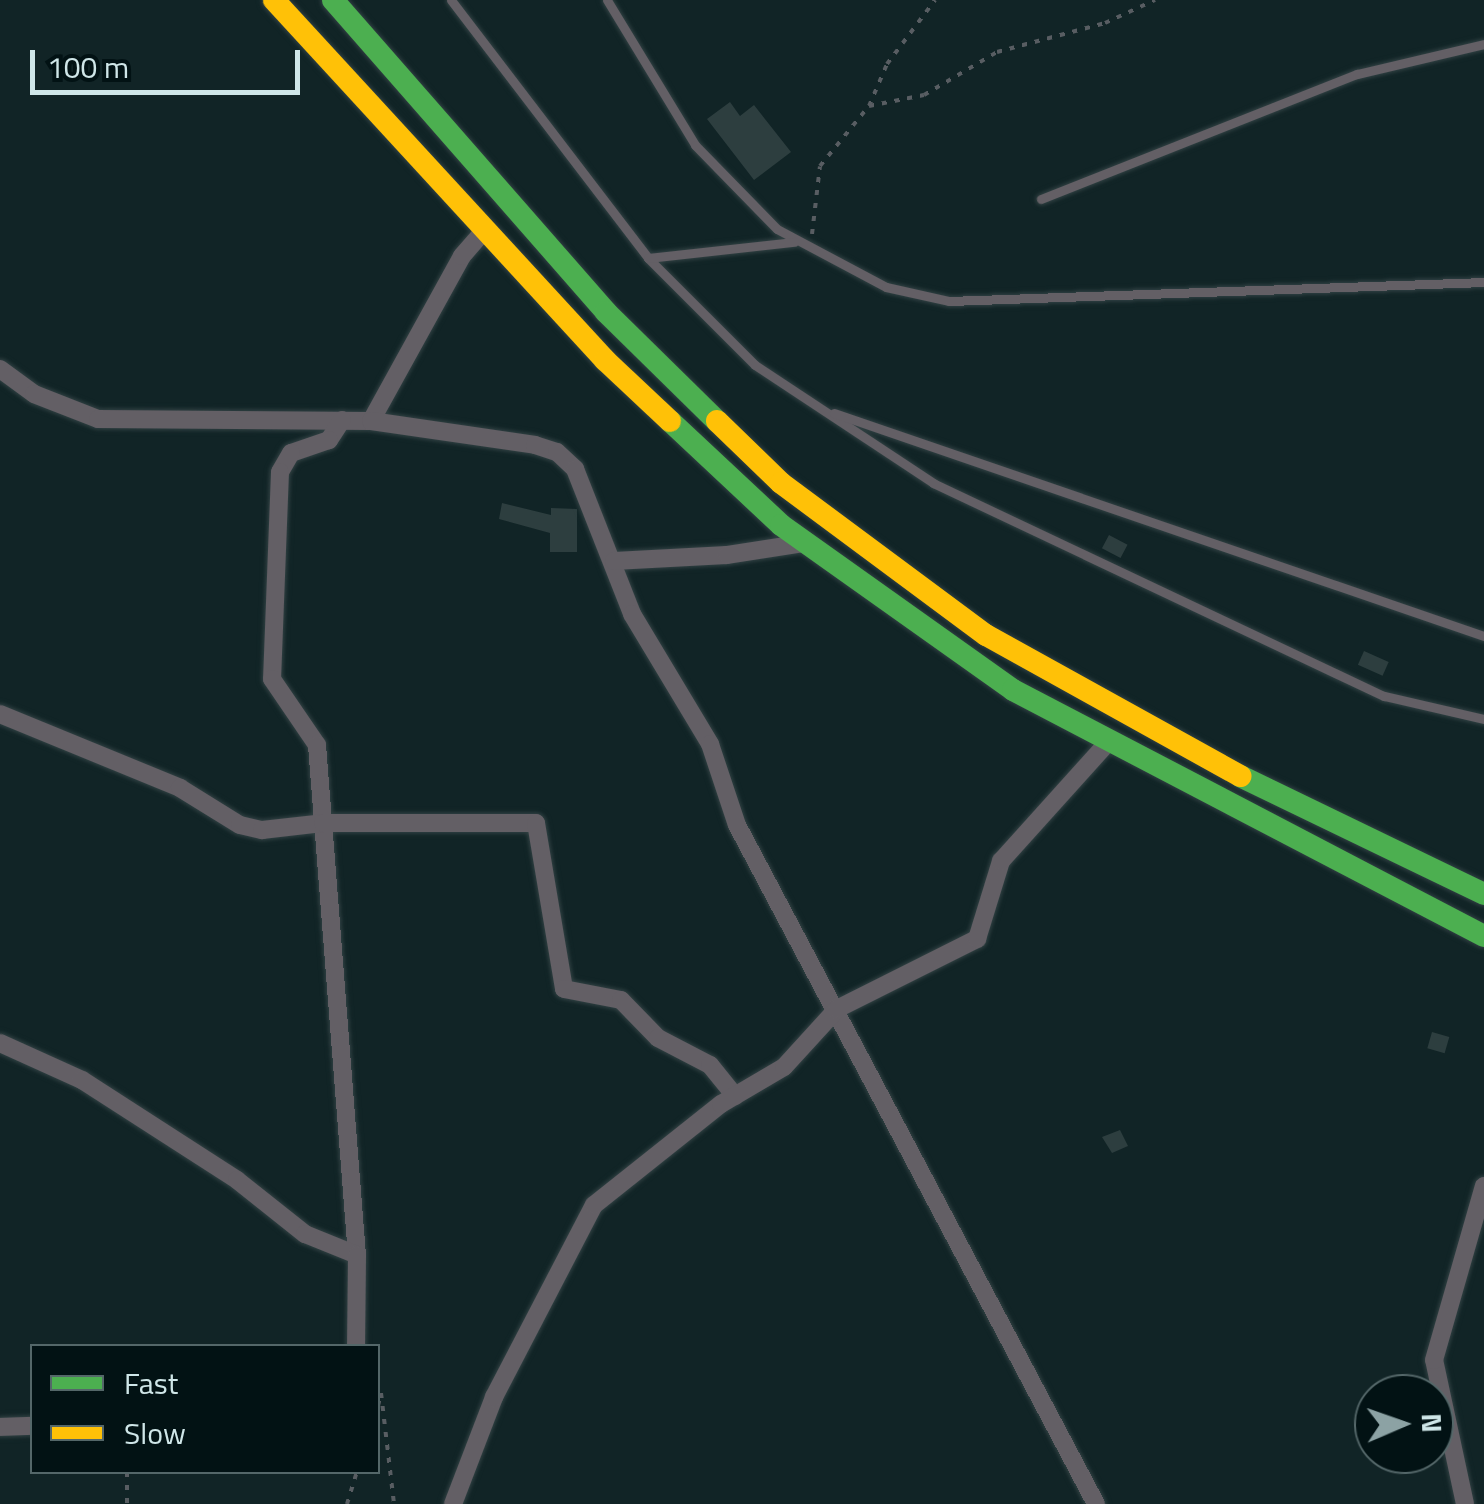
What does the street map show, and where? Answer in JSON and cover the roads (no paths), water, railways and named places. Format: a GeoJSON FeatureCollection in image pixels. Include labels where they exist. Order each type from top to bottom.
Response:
{"type":"FeatureCollection","features":[{"type":"Feature","properties":{"kind":"main road"},"geometry":{"type":"LineString","coordinates":[[274,0],[605,360],[804,543],[1013,690],[1484,936]]}},
{"type":"Feature","properties":{"kind":"main road"},"geometry":{"type":"LineString","coordinates":[[333,0],[606,312],[781,484],[986,635],[1179,746],[1484,894]]}},
{"type":"Feature","properties":{"kind":"street"},"geometry":{"type":"LineString","coordinates":[[371,421],[462,256],[485,230]]}},
{"type":"Feature","properties":{"kind":"street"},"geometry":{"type":"LineString","coordinates":[[0,369],[34,394],[98,419],[371,421],[556,452],[574,468],[632,614],[710,744],[736,824],[1096,1504]]}},
{"type":"Feature","properties":{"kind":"street"},"geometry":{"type":"LineString","coordinates":[[342,420],[329,440],[286,460],[274,510],[272,679],[317,745],[357,1255],[356,1344]]}},
{"type":"Feature","properties":{"kind":"street"},"geometry":{"type":"LineString","coordinates":[[614,561],[727,556],[804,543]]}},
{"type":"Feature","properties":{"kind":"street"},"geometry":{"type":"LineString","coordinates":[[0,714],[180,788],[240,825],[279,831],[323,823],[536,823],[564,988],[621,1000],[658,1038],[710,1065],[735,1096]]}},
{"type":"Feature","properties":{"kind":"street"},"geometry":{"type":"LineString","coordinates":[[453,1504],[494,1397],[594,1205],[735,1096],[784,1066],[837,1009],[977,939],[1001,861],[1109,741]]}},
{"type":"Feature","properties":{"kind":"street"},"geometry":{"type":"LineString","coordinates":[[0,1043],[82,1080],[237,1180],[305,1234],[357,1255]]}},
{"type":"Feature","properties":{"kind":"street"},"geometry":{"type":"LineString","coordinates":[[1464,1504],[1434,1360],[1484,1186]]}},
{"type":"Feature","properties":{"kind":"street"},"geometry":{"type":"LineString","coordinates":[[0,1427],[30,1426]]}},
{"type":"Feature","properties":{"kind":"lane"},"geometry":{"type":"LineString","coordinates":[[451,0],[648,258],[755,365],[933,483],[1366,687],[1484,719]]}},
{"type":"Feature","properties":{"kind":"lane"},"geometry":{"type":"LineString","coordinates":[[607,0],[695,145],[776,229],[886,287],[949,301],[1484,282]]}},
{"type":"Feature","properties":{"kind":"lane"},"geometry":{"type":"LineString","coordinates":[[1041,199],[1357,74],[1484,44]]}},
{"type":"Feature","properties":{"kind":"lane"},"geometry":{"type":"LineString","coordinates":[[648,258],[802,245]]}},
{"type":"Feature","properties":{"kind":"lane"},"geometry":{"type":"LineString","coordinates":[[821,409],[1484,636]]}}]}
